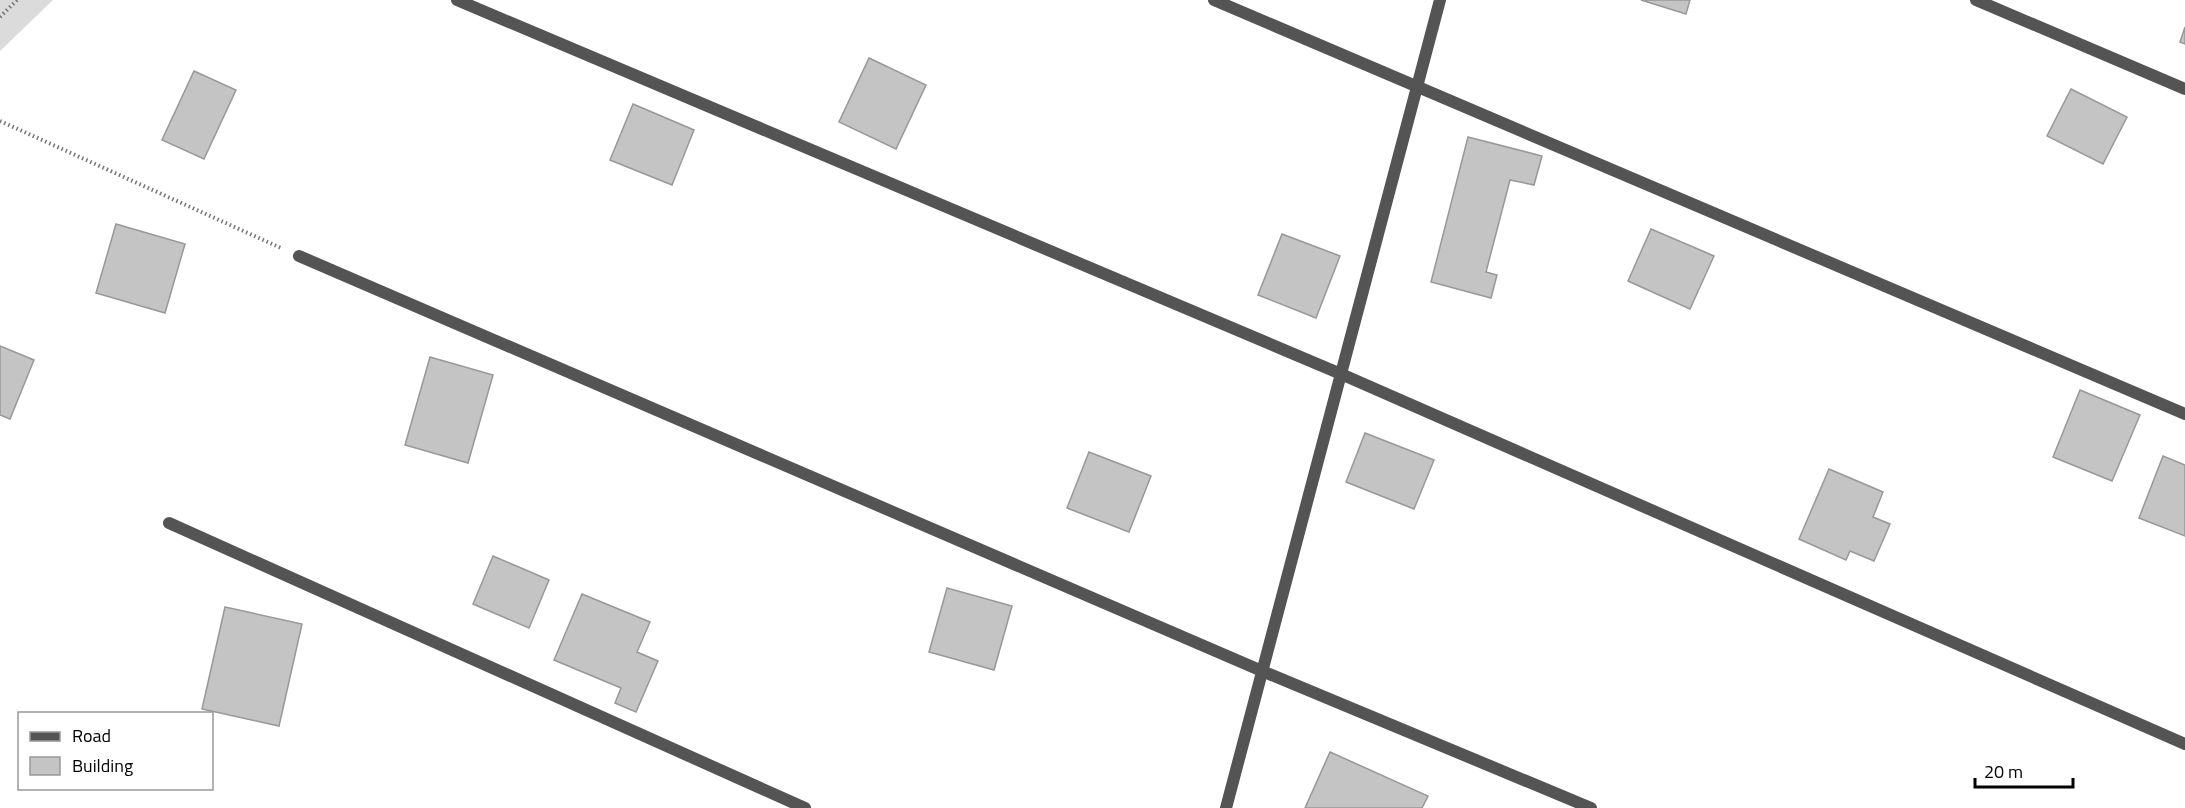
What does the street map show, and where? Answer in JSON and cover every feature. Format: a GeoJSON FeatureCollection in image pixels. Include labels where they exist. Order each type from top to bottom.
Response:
{"type":"FeatureCollection","features":[{"type":"Feature","properties":{"kind":"street"},"geometry":{"type":"LineString","coordinates":[[457,0],[1341,374],[2185,744]]}},
{"type":"Feature","properties":{"kind":"street"},"geometry":{"type":"LineString","coordinates":[[1214,0],[2185,414]]}},
{"type":"Feature","properties":{"kind":"street"},"geometry":{"type":"LineString","coordinates":[[1226,808],[1440,0]]}},
{"type":"Feature","properties":{"kind":"street"},"geometry":{"type":"LineString","coordinates":[[1976,0],[2185,89]]}},
{"type":"Feature","properties":{"kind":"street"},"geometry":{"type":"LineString","coordinates":[[299,256],[1262,671],[1591,808]]}},
{"type":"Feature","properties":{"kind":"street"},"geometry":{"type":"LineString","coordinates":[[169,523],[805,808]]}},
{"type":"Feature","properties":{"kind":"path"},"geometry":{"type":"LineString","coordinates":[[0,17],[17,0]]}},
{"type":"Feature","properties":{"kind":"path"},"geometry":{"type":"LineString","coordinates":[[0,121],[299,256]]}},
{"type":"Feature","properties":{"kind":"shaded area"},"geometry":{"type":"Polygon","coordinates":[[[0,0],[53,0],[0,51],[0,0]]]}},
{"type":"Feature","properties":{"kind":"building"},"geometry":{"type":"Polygon","coordinates":[[[1641,0],[1690,0],[1686,14],[1641,0]]]}},
{"type":"Feature","properties":{"kind":"building"},"geometry":{"type":"Polygon","coordinates":[[[2185,27],[2185,44],[2180,42],[2185,27]]]}},
{"type":"Feature","properties":{"kind":"building"},"geometry":{"type":"Polygon","coordinates":[[[869,58],[926,85],[896,149],[839,122],[869,58]]]}},
{"type":"Feature","properties":{"kind":"building"},"geometry":{"type":"Polygon","coordinates":[[[194,71],[236,90],[204,159],[162,140],[194,71]]]}},
{"type":"Feature","properties":{"kind":"building"},"geometry":{"type":"Polygon","coordinates":[[[2071,89],[2127,117],[2103,164],[2047,136],[2071,89]]]}},
{"type":"Feature","properties":{"kind":"building"},"geometry":{"type":"Polygon","coordinates":[[[633,104],[694,130],[672,185],[610,160],[633,104]]]}},
{"type":"Feature","properties":{"kind":"building"},"geometry":{"type":"Polygon","coordinates":[[[1468,137],[1542,156],[1534,185],[1510,180],[1486,272],[1497,275],[1491,298],[1431,282],[1468,137]]]}},
{"type":"Feature","properties":{"kind":"building"},"geometry":{"type":"Polygon","coordinates":[[[116,224],[185,244],[165,313],[96,293],[116,224]]]}},
{"type":"Feature","properties":{"kind":"building"},"geometry":{"type":"Polygon","coordinates":[[[1651,229],[1714,256],[1690,309],[1628,281],[1651,229]]]}},
{"type":"Feature","properties":{"kind":"building"},"geometry":{"type":"Polygon","coordinates":[[[1282,234],[1340,256],[1316,318],[1258,295],[1282,234]]]}},
{"type":"Feature","properties":{"kind":"building"},"geometry":{"type":"Polygon","coordinates":[[[0,346],[34,360],[10,419],[0,415],[0,346]]]}},
{"type":"Feature","properties":{"kind":"building"},"geometry":{"type":"Polygon","coordinates":[[[430,357],[493,375],[468,463],[405,445],[430,357]]]}},
{"type":"Feature","properties":{"kind":"building"},"geometry":{"type":"Polygon","coordinates":[[[2080,390],[2140,415],[2112,481],[2053,457],[2080,390]]]}},
{"type":"Feature","properties":{"kind":"building"},"geometry":{"type":"Polygon","coordinates":[[[1365,433],[1434,460],[1414,509],[1346,482],[1365,433]]]}},
{"type":"Feature","properties":{"kind":"building"},"geometry":{"type":"Polygon","coordinates":[[[1089,452],[1151,476],[1129,532],[1067,508],[1089,452]]]}},
{"type":"Feature","properties":{"kind":"building"},"geometry":{"type":"Polygon","coordinates":[[[2163,456],[2185,465],[2185,536],[2139,518],[2163,456]]]}},
{"type":"Feature","properties":{"kind":"building"},"geometry":{"type":"Polygon","coordinates":[[[1829,469],[1883,492],[1873,517],[1890,524],[1874,561],[1850,551],[1846,560],[1799,539],[1829,469]]]}},
{"type":"Feature","properties":{"kind":"building"},"geometry":{"type":"Polygon","coordinates":[[[493,556],[549,580],[529,628],[473,604],[493,556]]]}},
{"type":"Feature","properties":{"kind":"building"},"geometry":{"type":"Polygon","coordinates":[[[947,588],[1012,606],[994,670],[929,652],[947,588]]]}},
{"type":"Feature","properties":{"kind":"building"},"geometry":{"type":"Polygon","coordinates":[[[582,594],[650,622],[637,652],[658,661],[636,712],[615,703],[621,688],[554,660],[582,594]]]}},
{"type":"Feature","properties":{"kind":"building"},"geometry":{"type":"Polygon","coordinates":[[[225,607],[302,624],[279,726],[202,709],[225,607]]]}},
{"type":"Feature","properties":{"kind":"building"},"geometry":{"type":"Polygon","coordinates":[[[1330,752],[1428,796],[1422,808],[1305,808],[1330,752]]]}}]}
